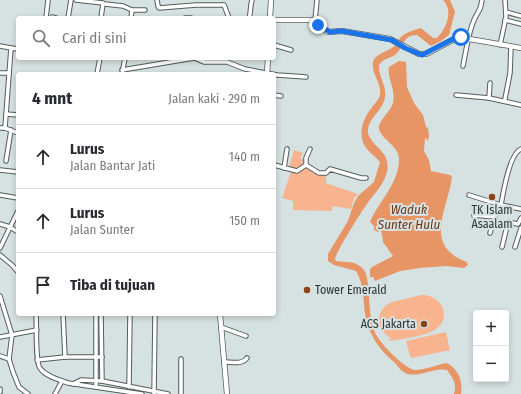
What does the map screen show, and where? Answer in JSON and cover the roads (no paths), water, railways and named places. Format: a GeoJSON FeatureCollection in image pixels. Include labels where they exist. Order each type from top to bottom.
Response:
{"type":"FeatureCollection","features":[{"type":"Feature","properties":{"kind":"street"},"geometry":{"type":"LineString","coordinates":[[46,16],[48,0]]}},
{"type":"Feature","properties":{"kind":"street"},"geometry":{"type":"LineString","coordinates":[[68,16],[71,0]]}},
{"type":"Feature","properties":{"kind":"street"},"geometry":{"type":"LineString","coordinates":[[76,0],[103,3],[101,16]]}},
{"type":"Feature","properties":{"kind":"street"},"geometry":{"type":"LineString","coordinates":[[158,0],[159,8],[196,5],[224,5],[228,16]]}},
{"type":"Feature","properties":{"kind":"street"},"geometry":{"type":"LineString","coordinates":[[195,0],[196,5]]}},
{"type":"Feature","properties":{"kind":"street"},"geometry":{"type":"LineString","coordinates":[[250,16],[250,6],[252,0]]}},
{"type":"Feature","properties":{"kind":"street"},"geometry":{"type":"LineString","coordinates":[[270,16],[271,0]]}},
{"type":"Feature","properties":{"kind":"street"},"geometry":{"type":"LineString","coordinates":[[317,0],[315,20],[320,27],[330,32],[342,31],[394,41],[422,55],[455,38],[461,37],[521,48]]}},
{"type":"Feature","properties":{"kind":"street"},"geometry":{"type":"LineString","coordinates":[[463,66],[468,38],[474,19],[481,7],[482,0]]}},
{"type":"Feature","properties":{"kind":"street"},"geometry":{"type":"LineString","coordinates":[[500,45],[506,20],[505,0]]}},
{"type":"Feature","properties":{"kind":"street"},"geometry":{"type":"LineString","coordinates":[[105,4],[123,6],[132,10],[144,10]]}},
{"type":"Feature","properties":{"kind":"street"},"geometry":{"type":"LineString","coordinates":[[131,16],[132,10]]}},
{"type":"Feature","properties":{"kind":"street"},"geometry":{"type":"LineString","coordinates":[[506,12],[521,16]]}},
{"type":"Feature","properties":{"kind":"street"},"geometry":{"type":"LineString","coordinates":[[276,20],[315,20]]}},
{"type":"Feature","properties":{"kind":"street"},"geometry":{"type":"LineString","coordinates":[[506,20],[521,24]]}},
{"type":"Feature","properties":{"kind":"street"},"geometry":{"type":"LineString","coordinates":[[0,46],[16,49]]}},
{"type":"Feature","properties":{"kind":"street"},"geometry":{"type":"LineString","coordinates":[[276,46],[291,50]]}},
{"type":"Feature","properties":{"kind":"street"},"geometry":{"type":"LineString","coordinates":[[505,99],[510,73],[511,47]]}},
{"type":"Feature","properties":{"kind":"street"},"geometry":{"type":"LineString","coordinates":[[11,48],[6,114],[2,128],[16,132]]}},
{"type":"Feature","properties":{"kind":"street"},"geometry":{"type":"LineString","coordinates":[[97,72],[100,60]]}},
{"type":"Feature","properties":{"kind":"street"},"geometry":{"type":"LineString","coordinates":[[125,60],[122,72],[185,60]]}},
{"type":"Feature","properties":{"kind":"street"},"geometry":{"type":"LineString","coordinates":[[200,60],[204,62],[228,60],[245,69],[262,72]]}},
{"type":"Feature","properties":{"kind":"street"},"geometry":{"type":"LineString","coordinates":[[267,72],[268,60]]}},
{"type":"Feature","properties":{"kind":"street"},"geometry":{"type":"LineString","coordinates":[[0,73],[8,73]]}},
{"type":"Feature","properties":{"kind":"street"},"geometry":{"type":"LineString","coordinates":[[276,74],[306,77]]}},
{"type":"Feature","properties":{"kind":"street"},"geometry":{"type":"LineString","coordinates":[[489,98],[490,83]]}},
{"type":"Feature","properties":{"kind":"street"},"geometry":{"type":"LineString","coordinates":[[276,95],[281,96]]}},
{"type":"Feature","properties":{"kind":"street"},"geometry":{"type":"LineString","coordinates":[[456,95],[489,98],[521,106]]}},
{"type":"Feature","properties":{"kind":"street"},"geometry":{"type":"LineString","coordinates":[[6,114],[16,114]]}},
{"type":"Feature","properties":{"kind":"street"},"geometry":{"type":"LineString","coordinates":[[6,161],[11,130]]}},
{"type":"Feature","properties":{"kind":"street"},"geometry":{"type":"LineString","coordinates":[[284,168],[287,149]]}},
{"type":"Feature","properties":{"kind":"street"},"geometry":{"type":"LineString","coordinates":[[306,165],[306,158],[310,149]]}},
{"type":"Feature","properties":{"kind":"street"},"geometry":{"type":"LineString","coordinates":[[490,233],[500,205],[512,161],[517,152],[521,149]]}},
{"type":"Feature","properties":{"kind":"street"},"geometry":{"type":"LineString","coordinates":[[276,166],[297,172],[306,165]]}},
{"type":"Feature","properties":{"kind":"street"},"geometry":{"type":"LineString","coordinates":[[306,165],[318,173],[326,173],[330,168],[361,178],[366,178]]}},
{"type":"Feature","properties":{"kind":"street"},"geometry":{"type":"LineString","coordinates":[[0,170],[16,172]]}},
{"type":"Feature","properties":{"kind":"street"},"geometry":{"type":"LineString","coordinates":[[0,195],[16,198]]}},
{"type":"Feature","properties":{"kind":"street"},"geometry":{"type":"LineString","coordinates":[[469,195],[500,205],[521,209]]}},
{"type":"Feature","properties":{"kind":"street"},"geometry":{"type":"LineString","coordinates":[[0,248],[16,215]]}},
{"type":"Feature","properties":{"kind":"street"},"geometry":{"type":"LineString","coordinates":[[474,216],[495,216]]}},
{"type":"Feature","properties":{"kind":"street"},"geometry":{"type":"LineString","coordinates":[[502,247],[508,222],[518,224],[521,218]]}},
{"type":"Feature","properties":{"kind":"street"},"geometry":{"type":"LineString","coordinates":[[0,224],[16,231]]}},
{"type":"Feature","properties":{"kind":"street"},"geometry":{"type":"LineString","coordinates":[[515,247],[521,228]]}},
{"type":"Feature","properties":{"kind":"street"},"geometry":{"type":"LineString","coordinates":[[0,255],[16,270]]}},
{"type":"Feature","properties":{"kind":"street"},"geometry":{"type":"LineString","coordinates":[[0,296],[12,335],[9,359],[17,384],[28,394]]}},
{"type":"Feature","properties":{"kind":"street"},"geometry":{"type":"LineString","coordinates":[[36,316],[37,360],[38,365],[43,371],[62,381],[74,384],[96,386],[142,394]]}},
{"type":"Feature","properties":{"kind":"street"},"geometry":{"type":"LineString","coordinates":[[63,316],[65,357]]}},
{"type":"Feature","properties":{"kind":"street"},"geometry":{"type":"LineString","coordinates":[[96,316],[96,386]]}},
{"type":"Feature","properties":{"kind":"street"},"geometry":{"type":"LineString","coordinates":[[102,316],[102,381]]}},
{"type":"Feature","properties":{"kind":"street"},"geometry":{"type":"LineString","coordinates":[[128,391],[130,316]]}},
{"type":"Feature","properties":{"kind":"street"},"geometry":{"type":"LineString","coordinates":[[154,392],[155,316]]}},
{"type":"Feature","properties":{"kind":"street"},"geometry":{"type":"LineString","coordinates":[[220,316],[227,394]]}},
{"type":"Feature","properties":{"kind":"street"},"geometry":{"type":"LineString","coordinates":[[221,327],[246,336]]}},
{"type":"Feature","properties":{"kind":"street"},"geometry":{"type":"LineString","coordinates":[[0,337],[37,330]]}},
{"type":"Feature","properties":{"kind":"street"},"geometry":{"type":"LineString","coordinates":[[0,356],[9,359]]}},
{"type":"Feature","properties":{"kind":"street"},"geometry":{"type":"LineString","coordinates":[[37,360],[65,357],[102,358]]}},
{"type":"Feature","properties":{"kind":"street"},"geometry":{"type":"LineString","coordinates":[[224,362],[241,362],[245,361],[247,358]]}},
{"type":"Feature","properties":{"kind":"street"},"geometry":{"type":"LineString","coordinates":[[181,359],[181,394]]}},
{"type":"Feature","properties":{"kind":"street"},"geometry":{"type":"LineString","coordinates":[[74,384],[81,380],[95,380],[168,394]]}},
{"type":"Feature","properties":{"kind":"street"},"geometry":{"type":"LineString","coordinates":[[55,394],[62,381]]}},
{"type":"Feature","properties":{"kind":"water"},"geometry":{"type":"Polygon","coordinates":[[[443,0],[450,0],[455,12],[449,35],[431,46],[417,35],[412,35],[404,41],[395,55],[381,62],[379,65],[385,96],[382,105],[370,122],[368,131],[369,136],[385,155],[388,165],[387,172],[382,184],[350,230],[335,259],[336,261],[355,263],[366,273],[370,314],[374,330],[385,347],[397,359],[414,370],[447,363],[455,369],[461,380],[461,394],[454,394],[454,381],[447,370],[442,369],[413,375],[400,369],[384,353],[370,331],[365,312],[363,289],[356,271],[334,265],[328,261],[328,254],[348,221],[358,196],[374,182],[380,162],[367,149],[361,134],[367,114],[380,95],[373,62],[378,55],[394,47],[402,36],[413,30],[421,28],[433,38],[437,38],[448,20],[448,9],[443,0]]]}},
{"type":"Feature","properties":{"kind":"water","name":"Waduk Sunter Hulu"},"geometry":{"type":"Polygon","coordinates":[[[399,61],[406,62],[407,87],[414,103],[423,115],[426,127],[428,128],[429,136],[428,141],[426,138],[425,139],[424,151],[429,160],[431,171],[450,175],[452,177],[443,214],[441,237],[445,246],[453,255],[467,262],[468,265],[464,268],[446,266],[400,271],[375,281],[373,277],[370,277],[370,269],[393,256],[383,242],[380,230],[378,232],[374,230],[374,226],[370,222],[392,185],[398,168],[398,154],[394,147],[381,133],[379,126],[392,106],[394,98],[389,76],[389,67],[399,61]]]}},
{"type":"Feature","properties":{"kind":"place","name":"TK Islam Asaalam"},"geometry":{"type":"Point","coordinates":[492,197]}},
{"type":"Feature","properties":{"kind":"place","name":"Tower Emerald"},"geometry":{"type":"Point","coordinates":[307,290]}},
{"type":"Feature","properties":{"kind":"place","name":"ACS Jakarta"},"geometry":{"type":"Point","coordinates":[424,324]}}]}
